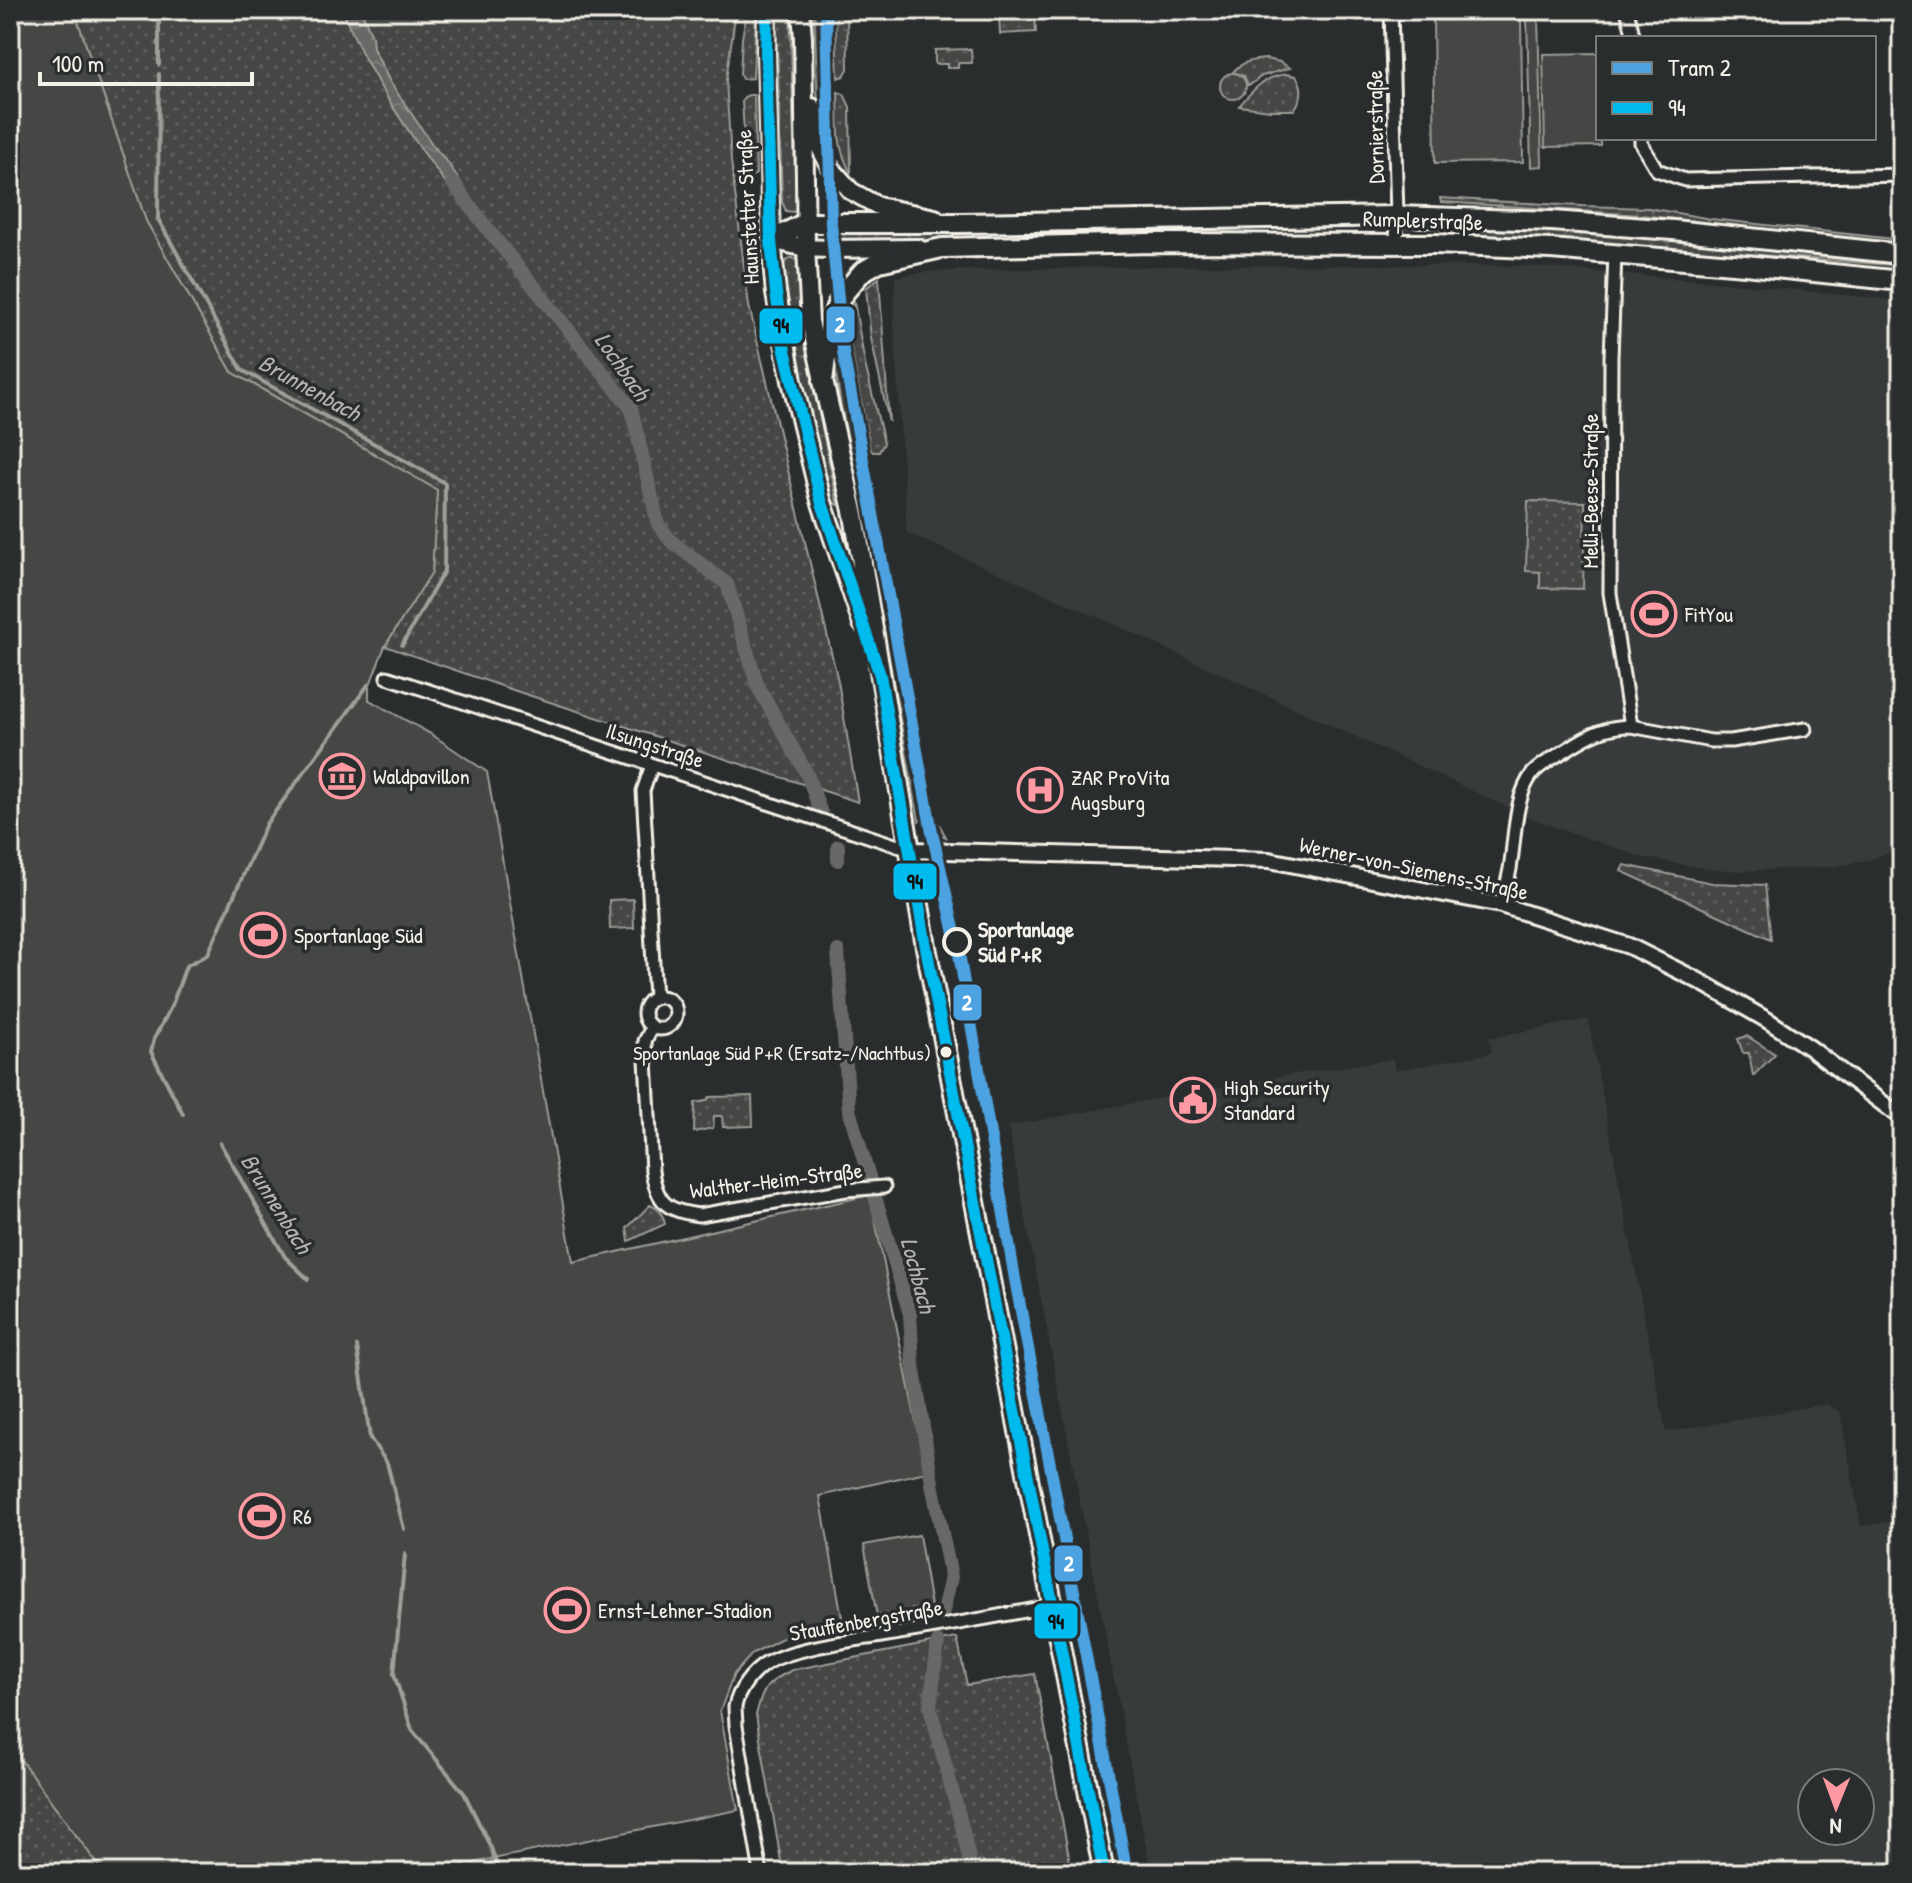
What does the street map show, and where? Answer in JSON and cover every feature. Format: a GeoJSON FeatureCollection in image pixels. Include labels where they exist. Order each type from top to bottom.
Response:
{"type":"FeatureCollection","features":[{"type":"Feature","properties":{"kind":"main road","name":"Haunstetter Straße"},"geometry":{"type":"LineString","coordinates":[[767,10],[771,240],[784,346],[817,485],[880,675]]}},
{"type":"Feature","properties":{"kind":"main road","name":"Haunstetter Straße"},"geometry":{"type":"LineString","coordinates":[[801,10],[810,321],[854,515],[926,947],[1104,1873]]}},
{"type":"Feature","properties":{"kind":"main road","name":"Rumplerstraße"},"geometry":{"type":"LineString","coordinates":[[803,38],[817,142],[839,178],[851,191],[878,206],[958,223]]}},
{"type":"Feature","properties":{"kind":"main road","name":"Rumplerstraße"},"geometry":{"type":"LineString","coordinates":[[771,240],[805,223],[1397,216],[1552,221],[1902,254]]}},
{"type":"Feature","properties":{"kind":"main road","name":"Rumplerstraße"},"geometry":{"type":"LineString","coordinates":[[771,240],[806,248],[1396,243],[1551,249],[1902,281]]}},
{"type":"Feature","properties":{"kind":"main road","name":"Rumplerstraße"},"geometry":{"type":"LineString","coordinates":[[823,381],[830,327],[836,307],[862,272],[879,262],[942,248]]}},
{"type":"Feature","properties":{"kind":"street","name":"Dornierstraße"},"geometry":{"type":"LineString","coordinates":[[1391,10],[1396,243]]}},
{"type":"Feature","properties":{"kind":"street"},"geometry":{"type":"LineString","coordinates":[[1627,10],[1634,36]]}},
{"type":"Feature","properties":{"kind":"street"},"geometry":{"type":"LineString","coordinates":[[1641,140],[1657,170],[1685,180],[1902,175]]}},
{"type":"Feature","properties":{"kind":"street","name":"Melli-Beese-Straße"},"geometry":{"type":"LineString","coordinates":[[1615,254],[1611,357],[1610,593],[1631,726]]}},
{"type":"Feature","properties":{"kind":"street","name":"Ilsungstraße"},"geometry":{"type":"LineString","coordinates":[[387,677],[910,850]]}},
{"type":"Feature","properties":{"kind":"street"},"geometry":{"type":"LineString","coordinates":[[1501,905],[1510,872],[1523,789],[1534,773],[1590,735],[1603,729],[1631,726],[1711,741],[1731,741],[1805,729]]}},
{"type":"Feature","properties":{"kind":"street","name":"Walther-Heim-Straße"},"geometry":{"type":"LineString","coordinates":[[652,765],[643,791],[655,998],[644,1009],[644,1019],[652,1027],[645,1041],[654,1188],[664,1204],[678,1212],[699,1215],[883,1187]]}},
{"type":"Feature","properties":{"kind":"street","name":"Werner-von-Siemens-Straße"},"geometry":{"type":"LineString","coordinates":[[910,850],[1269,860],[1501,905],[1629,946],[1699,981],[1770,1021],[1902,1118]]}},
{"type":"Feature","properties":{"kind":"street"},"geometry":{"type":"LineString","coordinates":[[652,1027],[660,1030],[666,1028],[676,1016],[670,1001],[655,998]]}},
{"type":"Feature","properties":{"kind":"street","name":"Stauffenbergstraße"},"geometry":{"type":"LineString","coordinates":[[761,1873],[735,1707],[749,1678],[764,1664],[783,1655],[1051,1606]]}},
{"type":"Feature","properties":{"kind":"shaded area","name":"Sportanlage Süd"},"geometry":{"type":"Polygon","coordinates":[[[10,10],[74,10],[146,221],[232,372],[437,490],[432,572],[385,646],[369,687],[369,700],[431,734],[487,772],[573,1262],[870,1195],[926,1472],[820,1496],[843,1623],[790,1634],[753,1653],[734,1674],[720,1711],[738,1810],[422,1873],[104,1873],[10,1745],[10,10]]]}},
{"type":"Feature","properties":{"kind":"shaded area"},"geometry":{"type":"Polygon","coordinates":[[[74,10],[736,10],[726,80],[731,161],[749,306],[838,681],[858,802],[385,646],[432,572],[437,490],[232,372],[146,221],[74,10]]]}},
{"type":"Feature","properties":{"kind":"shaded area"},"geometry":{"type":"Polygon","coordinates":[[[747,10],[756,10],[753,78],[742,79],[742,38],[747,10]]]}},
{"type":"Feature","properties":{"kind":"shaded area"},"geometry":{"type":"Polygon","coordinates":[[[776,10],[790,10],[796,208],[793,212],[786,211],[782,202],[776,10]]]}},
{"type":"Feature","properties":{"kind":"shaded area"},"geometry":{"type":"Polygon","coordinates":[[[814,10],[829,10],[830,55],[819,55],[821,132],[818,113],[814,10]]]}},
{"type":"Feature","properties":{"kind":"shaded area"},"geometry":{"type":"Polygon","coordinates":[[[835,10],[847,10],[848,69],[844,76],[838,78],[835,10]]]}},
{"type":"Feature","properties":{"kind":"shaded area"},"geometry":{"type":"Polygon","coordinates":[[[1035,12],[1036,32],[1000,34],[999,14],[1035,12]]]}},
{"type":"Feature","properties":{"kind":"shaded area"},"geometry":{"type":"Polygon","coordinates":[[[1527,17],[1538,17],[1542,166],[1531,167],[1527,17]]]}},
{"type":"Feature","properties":{"kind":"shaded area"},"geometry":{"type":"Polygon","coordinates":[[[1521,19],[1523,162],[1435,163],[1433,20],[1521,19]]]}},
{"type":"Feature","properties":{"kind":"shaded area"},"geometry":{"type":"Polygon","coordinates":[[[971,49],[972,63],[958,63],[958,68],[935,64],[935,50],[971,49]]]}},
{"type":"Feature","properties":{"kind":"shaded area"},"geometry":{"type":"Polygon","coordinates":[[[1596,53],[1596,140],[1601,140],[1601,146],[1545,147],[1543,54],[1596,53]]]}},
{"type":"Feature","properties":{"kind":"shaded area"},"geometry":{"type":"Polygon","coordinates":[[[1266,59],[1290,68],[1262,76],[1250,85],[1244,76],[1233,72],[1240,65],[1266,59]]]}},
{"type":"Feature","properties":{"kind":"shaded area"},"geometry":{"type":"Polygon","coordinates":[[[1233,73],[1242,77],[1246,86],[1242,95],[1233,99],[1224,95],[1220,86],[1224,77],[1233,73]]]}},
{"type":"Feature","properties":{"kind":"shaded area"},"geometry":{"type":"Polygon","coordinates":[[[1286,74],[1296,76],[1301,85],[1301,98],[1294,110],[1239,106],[1265,81],[1286,74]]]}},
{"type":"Feature","properties":{"kind":"shaded area"},"geometry":{"type":"Polygon","coordinates":[[[838,92],[844,94],[850,107],[851,173],[840,143],[838,92]]]}},
{"type":"Feature","properties":{"kind":"shaded area"},"geometry":{"type":"Polygon","coordinates":[[[754,95],[756,174],[747,178],[742,101],[754,95]]]}},
{"type":"Feature","properties":{"kind":"shaded area"},"geometry":{"type":"Polygon","coordinates":[[[1440,198],[1648,208],[1711,219],[1902,240],[1902,246],[1641,215],[1441,202],[1440,198]]]}},
{"type":"Feature","properties":{"kind":"shaded area"},"geometry":{"type":"Polygon","coordinates":[[[1354,223],[1354,228],[1160,230],[980,240],[837,242],[836,230],[1354,223]]]}},
{"type":"Feature","properties":{"kind":"shaded area"},"geometry":{"type":"Polygon","coordinates":[[[1441,225],[1616,235],[1902,262],[1902,266],[1441,237],[1441,225]]]}},
{"type":"Feature","properties":{"kind":"shaded area"},"geometry":{"type":"Polygon","coordinates":[[[790,258],[797,261],[808,353],[838,505],[830,501],[790,333],[781,270],[790,258]]]}},
{"type":"Feature","properties":{"kind":"shaded area"},"geometry":{"type":"Polygon","coordinates":[[[1361,265],[1528,266],[1902,301],[1902,848],[1866,861],[1830,867],[1744,871],[1706,869],[1641,857],[1535,820],[1109,622],[907,533],[894,322],[895,277],[935,271],[1361,265]]]}},
{"type":"Feature","properties":{"kind":"shaded area"},"geometry":{"type":"Polygon","coordinates":[[[879,278],[889,422],[871,338],[866,288],[879,278]]]}},
{"type":"Feature","properties":{"kind":"shaded area"},"geometry":{"type":"Polygon","coordinates":[[[854,302],[884,443],[879,452],[870,449],[850,342],[848,318],[854,302]]]}},
{"type":"Feature","properties":{"kind":"shaded area"},"geometry":{"type":"Polygon","coordinates":[[[834,348],[836,354],[847,352],[932,811],[946,837],[937,834],[935,824],[929,824],[927,817],[919,821],[840,401],[834,348]]]}},
{"type":"Feature","properties":{"kind":"shaded area"},"geometry":{"type":"Polygon","coordinates":[[[1528,501],[1585,502],[1583,589],[1540,588],[1540,572],[1526,571],[1528,501]]]}},
{"type":"Feature","properties":{"kind":"shaded area"},"geometry":{"type":"Polygon","coordinates":[[[1624,865],[1712,883],[1765,885],[1771,939],[1621,871],[1624,865]]]}},
{"type":"Feature","properties":{"kind":"shaded area"},"geometry":{"type":"Polygon","coordinates":[[[633,899],[634,928],[610,929],[609,900],[633,899]]]}},
{"type":"Feature","properties":{"kind":"shaded area"},"geometry":{"type":"Polygon","coordinates":[[[1588,1019],[1666,1432],[1826,1404],[1840,1412],[1861,1526],[1902,1520],[1902,1873],[1151,1873],[1008,1126],[1393,1059],[1395,1070],[1492,1053],[1489,1038],[1588,1019]]]}},
{"type":"Feature","properties":{"kind":"shaded area"},"geometry":{"type":"Polygon","coordinates":[[[1747,1036],[1775,1054],[1753,1076],[1749,1053],[1743,1053],[1738,1039],[1747,1036]]]}},
{"type":"Feature","properties":{"kind":"shaded area"},"geometry":{"type":"Polygon","coordinates":[[[752,1096],[753,1126],[723,1127],[722,1116],[714,1116],[713,1128],[694,1132],[695,1103],[710,1097],[752,1096]]]}},
{"type":"Feature","properties":{"kind":"shaded area"},"geometry":{"type":"Polygon","coordinates":[[[650,1205],[660,1212],[665,1224],[629,1241],[627,1228],[650,1205]]]}},
{"type":"Feature","properties":{"kind":"shaded area"},"geometry":{"type":"Polygon","coordinates":[[[919,1535],[931,1606],[877,1616],[864,1545],[919,1535]]]}},
{"type":"Feature","properties":{"kind":"shaded area"},"geometry":{"type":"Polygon","coordinates":[[[957,1638],[967,1685],[1035,1674],[1072,1873],[783,1873],[756,1715],[767,1687],[792,1670],[957,1638]]]}},
{"type":"Feature","properties":{"kind":"shaded area"},"geometry":{"type":"Polygon","coordinates":[[[10,1745],[104,1873],[10,1873],[10,1745]]]}},
{"type":"Feature","properties":{"kind":"water"},"geometry":{"type":"Polygon","coordinates":[[[343,10],[361,10],[372,36],[373,48],[390,82],[468,194],[459,200],[384,93],[343,10]]]}},
{"type":"Feature","properties":{"kind":"waterway","name":"Brunnenbach"},"geometry":{"type":"LineString","coordinates":[[159,10],[159,65]]}},
{"type":"Feature","properties":{"kind":"waterway","name":"Brunnenbach"},"geometry":{"type":"LineString","coordinates":[[159,74],[158,219],[242,370],[445,483],[444,571],[402,645]]}},
{"type":"Feature","properties":{"kind":"waterway","name":"Lochbach"},"geometry":{"type":"LineString","coordinates":[[452,182],[631,408],[658,524],[671,541],[727,584],[758,687],[807,774],[821,813]]}},
{"type":"Feature","properties":{"kind":"waterway","name":"Brunnenbach"},"geometry":{"type":"LineString","coordinates":[[183,1114],[151,1052],[154,1039],[172,1005],[186,966],[208,954],[266,824],[368,685]]}},
{"type":"Feature","properties":{"kind":"waterway","name":"Lochbach"},"geometry":{"type":"LineString","coordinates":[[838,846],[838,860]]}},
{"type":"Feature","properties":{"kind":"waterway","name":"Lochbach"},"geometry":{"type":"LineString","coordinates":[[838,951],[849,1110],[910,1314],[913,1364],[951,1577],[943,1611]]}},
{"type":"Feature","properties":{"kind":"waterway","name":"Brunnenbach"},"geometry":{"type":"LineString","coordinates":[[220,1143],[285,1257],[308,1279]]}},
{"type":"Feature","properties":{"kind":"waterway","name":"Brunnenbach"},"geometry":{"type":"LineString","coordinates":[[357,1346],[370,1438],[387,1463],[404,1529]]}},
{"type":"Feature","properties":{"kind":"waterway","name":"Brunnenbach"},"geometry":{"type":"LineString","coordinates":[[405,1554],[394,1674],[412,1730],[464,1793],[497,1865]]}},
{"type":"Feature","properties":{"kind":"waterway","name":"Lochbach"},"geometry":{"type":"LineString","coordinates":[[938,1642],[930,1707],[972,1873]]}},
{"type":"Feature","properties":{"kind":"tram line","name":"2"},"geometry":{"type":"LineString","coordinates":[[826,10],[831,224],[843,352],[932,832],[957,942],[1015,1279],[1127,1873]]}},
{"type":"Feature","properties":{"kind":"transit line","name":"94"},"geometry":{"type":"LineString","coordinates":[[767,10],[771,240],[784,346],[821,500],[880,675],[926,947],[1104,1873]]}},
{"type":"Feature","properties":{"kind":"place","name":"FitYou"},"geometry":{"type":"Point","coordinates":[1654,614]}},
{"type":"Feature","properties":{"kind":"place","name":"Waldpavillon"},"geometry":{"type":"Point","coordinates":[342,776]}},
{"type":"Feature","properties":{"kind":"place","name":"ZAR ProVita Augsburg"},"geometry":{"type":"Point","coordinates":[1040,790]}},
{"type":"Feature","properties":{"kind":"place","name":"Sportanlage Süd"},"geometry":{"type":"Point","coordinates":[263,935]}},
{"type":"Feature","properties":{"kind":"place","name":"Sportanlage Süd P+R"},"geometry":{"type":"Point","coordinates":[957,942]}},
{"type":"Feature","properties":{"kind":"place","name":"Sportanlage Süd P+R (Ersatz-/Nachtbus)"},"geometry":{"type":"Point","coordinates":[946,1052]}},
{"type":"Feature","properties":{"kind":"place","name":"High Security Standard"},"geometry":{"type":"Point","coordinates":[1193,1100]}},
{"type":"Feature","properties":{"kind":"place","name":"R6"},"geometry":{"type":"Point","coordinates":[262,1516]}},
{"type":"Feature","properties":{"kind":"place","name":"Ernst-Lehner-Stadion"},"geometry":{"type":"Point","coordinates":[567,1610]}}]}
